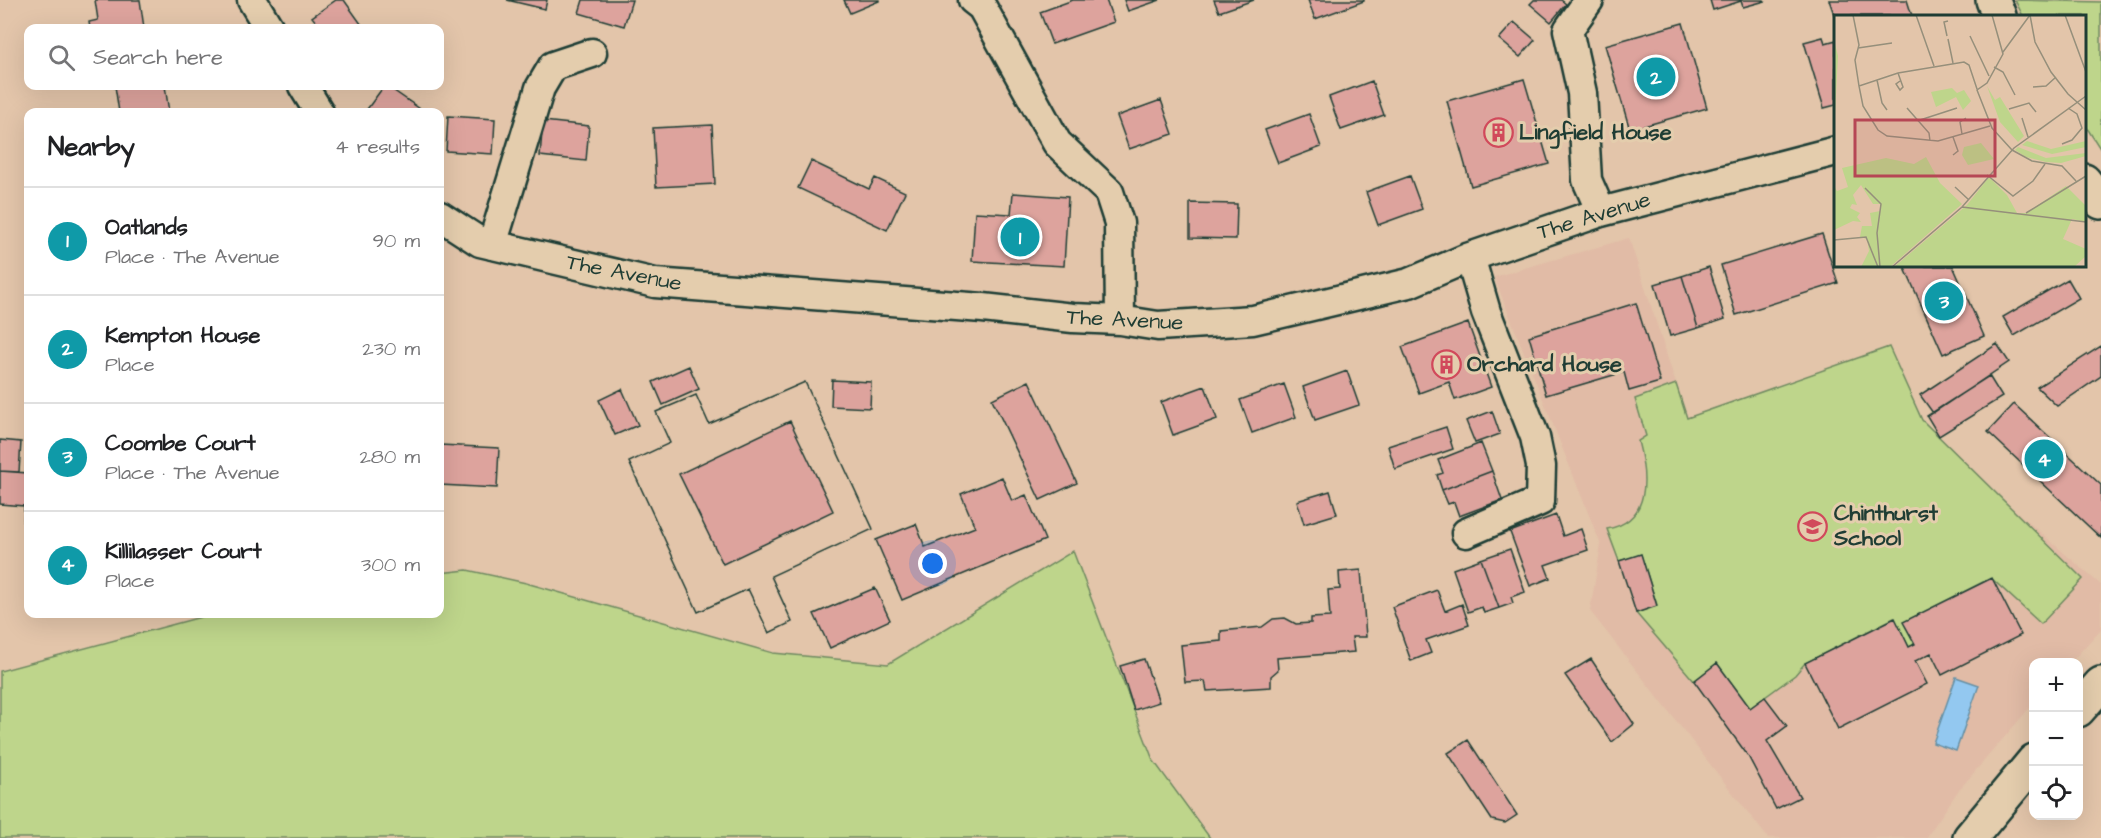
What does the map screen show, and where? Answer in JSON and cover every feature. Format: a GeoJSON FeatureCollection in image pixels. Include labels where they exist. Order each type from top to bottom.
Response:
{"type":"FeatureCollection","features":[{"type":"Feature","properties":{"kind":"main road"},"geometry":{"type":"LineString","coordinates":[[1993,0],[1999,15]]}},
{"type":"Feature","properties":{"kind":"main road"},"geometry":{"type":"LineString","coordinates":[[2086,182],[2101,202]]}},
{"type":"Feature","properties":{"kind":"main road"},"geometry":{"type":"LineString","coordinates":[[2083,705],[2101,684]]}},
{"type":"Feature","properties":{"kind":"main road"},"geometry":{"type":"LineString","coordinates":[[1982,832],[2030,766]]}},
{"type":"Feature","properties":{"kind":"street"},"geometry":{"type":"LineString","coordinates":[[252,0],[267,24]]}},
{"type":"Feature","properties":{"kind":"street"},"geometry":{"type":"LineString","coordinates":[[1590,0],[1568,30],[1582,93],[1587,180],[1600,212]]}},
{"type":"Feature","properties":{"kind":"street"},"geometry":{"type":"LineString","coordinates":[[982,2],[1057,143],[1109,192],[1119,223],[1120,320]]}},
{"type":"Feature","properties":{"kind":"street"},"geometry":{"type":"LineString","coordinates":[[492,245],[540,88],[553,66],[592,53]]}},
{"type":"Feature","properties":{"kind":"street"},"geometry":{"type":"LineString","coordinates":[[306,90],[317,108]]}},
{"type":"Feature","properties":{"kind":"street","name":"The Avenue"},"geometry":{"type":"LineString","coordinates":[[444,219],[480,242],[655,283],[1120,320],[1158,326],[1253,320],[1409,283],[1470,257],[1600,212],[1834,153]]}},
{"type":"Feature","properties":{"kind":"street"},"geometry":{"type":"LineString","coordinates":[[1466,533],[1540,501],[1541,466],[1535,437],[1485,312],[1470,257]]}},
{"type":"Feature","properties":{"kind":"shaded area","name":"Chinthurst School"},"geometry":{"type":"Polygon","coordinates":[[[1629,238],[1687,418],[1889,347],[1922,420],[2010,506],[2101,585],[2101,629],[2075,658],[2029,658],[2029,709],[1958,791],[1926,838],[1768,838],[1590,611],[1601,545],[1494,277],[1629,238]]]}},
{"type":"Feature","properties":{"kind":"green space"},"geometry":{"type":"Polygon","coordinates":[[[2015,0],[2101,2],[2101,150],[2086,127],[2086,15],[2022,15],[2015,0]]]}},
{"type":"Feature","properties":{"kind":"green space"},"geometry":{"type":"Polygon","coordinates":[[[1889,347],[1922,420],[2083,579],[2041,624],[1991,578],[1904,622],[1915,644],[1909,647],[1894,618],[1805,663],[1795,675],[1750,708],[1717,663],[1694,681],[1636,613],[1657,605],[1641,555],[1619,561],[1607,529],[1622,524],[1632,517],[1643,495],[1643,468],[1638,441],[1646,436],[1635,399],[1676,384],[1687,418],[1889,347]]]}},
{"type":"Feature","properties":{"kind":"green space"},"geometry":{"type":"Polygon","coordinates":[[[1073,551],[1153,760],[1210,838],[0,838],[0,671],[197,618],[444,618],[444,573],[467,570],[526,583],[773,653],[888,664],[1073,551]]]}},
{"type":"Feature","properties":{"kind":"water"},"geometry":{"type":"Polygon","coordinates":[[[1956,677],[1979,685],[1956,751],[1933,743],[1956,677]]]}},
{"type":"Feature","properties":{"kind":"building"},"geometry":{"type":"Polygon","coordinates":[[[95,0],[140,0],[143,24],[89,24],[89,22],[98,20],[95,0]]]}},
{"type":"Feature","properties":{"kind":"building"},"geometry":{"type":"Polygon","coordinates":[[[336,0],[344,0],[361,24],[318,24],[312,17],[336,0]]]}},
{"type":"Feature","properties":{"kind":"building"},"geometry":{"type":"Polygon","coordinates":[[[507,0],[547,0],[545,9],[507,0]]]}},
{"type":"Feature","properties":{"kind":"building"},"geometry":{"type":"Polygon","coordinates":[[[583,0],[632,0],[624,26],[579,13],[583,0]]]}},
{"type":"Feature","properties":{"kind":"building"},"geometry":{"type":"Polygon","coordinates":[[[844,0],[879,0],[879,1],[850,13],[844,0]]]}},
{"type":"Feature","properties":{"kind":"building"},"geometry":{"type":"Polygon","coordinates":[[[1073,0],[1106,0],[1114,22],[1052,44],[1040,12],[1073,0]]]}},
{"type":"Feature","properties":{"kind":"building"},"geometry":{"type":"Polygon","coordinates":[[[1124,0],[1160,0],[1128,11],[1124,0]]]}},
{"type":"Feature","properties":{"kind":"building"},"geometry":{"type":"Polygon","coordinates":[[[1214,0],[1254,0],[1219,12],[1214,0]]]}},
{"type":"Feature","properties":{"kind":"building"},"geometry":{"type":"Polygon","coordinates":[[[1308,0],[1364,0],[1364,1],[1315,19],[1308,0]]]}},
{"type":"Feature","properties":{"kind":"building"},"geometry":{"type":"Polygon","coordinates":[[[1534,0],[1561,0],[1566,4],[1551,22],[1530,4],[1534,0]]]}},
{"type":"Feature","properties":{"kind":"building"},"geometry":{"type":"Polygon","coordinates":[[[1710,0],[1765,1],[1743,7],[1741,1],[1713,10],[1710,0]]]}},
{"type":"Feature","properties":{"kind":"building"},"geometry":{"type":"Polygon","coordinates":[[[1829,0],[1907,0],[1912,15],[1834,15],[1829,0]]]}},
{"type":"Feature","properties":{"kind":"building"},"geometry":{"type":"Polygon","coordinates":[[[1514,22],[1535,40],[1520,57],[1499,39],[1514,22]]]}},
{"type":"Feature","properties":{"kind":"building"},"geometry":{"type":"Polygon","coordinates":[[[1683,23],[1707,108],[1630,130],[1605,45],[1683,23]]]}},
{"type":"Feature","properties":{"kind":"building"},"geometry":{"type":"Polygon","coordinates":[[[1823,37],[1825,43],[1834,41],[1834,106],[1824,108],[1804,42],[1823,37]]]}},
{"type":"Feature","properties":{"kind":"building","name":"Lingfield House"},"geometry":{"type":"Polygon","coordinates":[[[1524,79],[1549,164],[1471,186],[1447,101],[1524,79]]]}},
{"type":"Feature","properties":{"kind":"building"},"geometry":{"type":"Polygon","coordinates":[[[1372,81],[1384,115],[1341,130],[1329,97],[1372,81]]]}},
{"type":"Feature","properties":{"kind":"building"},"geometry":{"type":"Polygon","coordinates":[[[116,90],[166,90],[168,108],[118,108],[116,90]]]}},
{"type":"Feature","properties":{"kind":"building"},"geometry":{"type":"Polygon","coordinates":[[[381,90],[393,90],[419,108],[368,108],[381,90]]]}},
{"type":"Feature","properties":{"kind":"building"},"geometry":{"type":"Polygon","coordinates":[[[1161,100],[1173,134],[1129,149],[1117,116],[1161,100]]]}},
{"type":"Feature","properties":{"kind":"building"},"geometry":{"type":"Polygon","coordinates":[[[1309,114],[1321,147],[1278,163],[1265,130],[1309,114]]]}},
{"type":"Feature","properties":{"kind":"building"},"geometry":{"type":"Polygon","coordinates":[[[448,116],[495,119],[493,154],[446,151],[448,116]]]}},
{"type":"Feature","properties":{"kind":"building"},"geometry":{"type":"Polygon","coordinates":[[[543,121],[589,126],[586,161],[540,156],[543,121]]]}},
{"type":"Feature","properties":{"kind":"building"},"geometry":{"type":"Polygon","coordinates":[[[712,125],[715,184],[656,187],[653,128],[712,125]]]}},
{"type":"Feature","properties":{"kind":"building"},"geometry":{"type":"Polygon","coordinates":[[[811,161],[869,189],[875,178],[905,192],[887,230],[798,188],[811,161]]]}},
{"type":"Feature","properties":{"kind":"building"},"geometry":{"type":"Polygon","coordinates":[[[1410,176],[1422,209],[1378,225],[1366,192],[1410,176]]]}},
{"type":"Feature","properties":{"kind":"building"},"geometry":{"type":"Polygon","coordinates":[[[1013,193],[1068,197],[1064,266],[972,261],[975,212],[1011,214],[1013,193]]]}},
{"type":"Feature","properties":{"kind":"building"},"geometry":{"type":"Polygon","coordinates":[[[1190,203],[1237,204],[1236,239],[1190,238],[1190,203]]]}},
{"type":"Feature","properties":{"kind":"building"},"geometry":{"type":"Polygon","coordinates":[[[1822,234],[1838,283],[1736,315],[1721,265],[1822,234]]]}},
{"type":"Feature","properties":{"kind":"building"},"geometry":{"type":"Polygon","coordinates":[[[1709,267],[1725,319],[1698,328],[1682,276],[1709,267]]]}},
{"type":"Feature","properties":{"kind":"building"},"geometry":{"type":"Polygon","coordinates":[[[1904,267],[1953,267],[1984,336],[1943,354],[1904,267]]]}},
{"type":"Feature","properties":{"kind":"building"},"geometry":{"type":"Polygon","coordinates":[[[1682,276],[1698,328],[1670,336],[1655,284],[1682,276]]]}},
{"type":"Feature","properties":{"kind":"building"},"geometry":{"type":"Polygon","coordinates":[[[2068,279],[2079,298],[2014,336],[2003,317],[2068,279]]]}},
{"type":"Feature","properties":{"kind":"building"},"geometry":{"type":"Polygon","coordinates":[[[1636,303],[1660,382],[1629,391],[1624,372],[1546,395],[1529,336],[1636,303]]]}},
{"type":"Feature","properties":{"kind":"building","name":"Orchard House"},"geometry":{"type":"Polygon","coordinates":[[[1468,323],[1491,387],[1455,400],[1449,382],[1419,393],[1402,347],[1468,323]]]}},
{"type":"Feature","properties":{"kind":"building"},"geometry":{"type":"Polygon","coordinates":[[[1997,344],[2009,362],[1933,413],[1920,395],[1997,344]]]}},
{"type":"Feature","properties":{"kind":"building"},"geometry":{"type":"Polygon","coordinates":[[[2101,346],[2101,376],[2057,406],[2037,387],[2101,346]]]}},
{"type":"Feature","properties":{"kind":"building"},"geometry":{"type":"Polygon","coordinates":[[[689,366],[699,389],[663,405],[653,382],[689,366]]]}},
{"type":"Feature","properties":{"kind":"building"},"geometry":{"type":"Polygon","coordinates":[[[1347,371],[1359,405],[1315,420],[1303,387],[1347,371]]]}},
{"type":"Feature","properties":{"kind":"building"},"geometry":{"type":"Polygon","coordinates":[[[1989,376],[2002,397],[1939,436],[1927,416],[1989,376]]]}},
{"type":"Feature","properties":{"kind":"building"},"geometry":{"type":"Polygon","coordinates":[[[832,380],[871,382],[870,408],[831,406],[832,380]]]}},
{"type":"Feature","properties":{"kind":"building"},"geometry":{"type":"Polygon","coordinates":[[[1029,381],[1077,483],[1040,500],[992,399],[1029,381]]]}},
{"type":"Feature","properties":{"kind":"building"},"geometry":{"type":"Polygon","coordinates":[[[805,382],[873,529],[771,576],[792,622],[769,633],[748,589],[698,612],[629,462],[670,443],[656,412],[696,395],[709,424],[805,382]],[[790,421],[679,474],[723,564],[833,511],[790,421]]]}},
{"type":"Feature","properties":{"kind":"building"},"geometry":{"type":"Polygon","coordinates":[[[805,382],[873,529],[771,576],[792,622],[769,633],[748,589],[698,612],[629,462],[670,443],[656,412],[696,395],[709,424],[805,382]]]}},
{"type":"Feature","properties":{"kind":"building"},"geometry":{"type":"Polygon","coordinates":[[[1284,384],[1296,417],[1252,433],[1240,400],[1284,384]]]}},
{"type":"Feature","properties":{"kind":"building"},"geometry":{"type":"Polygon","coordinates":[[[1205,386],[1217,419],[1173,435],[1161,402],[1205,386]]]}},
{"type":"Feature","properties":{"kind":"building"},"geometry":{"type":"Polygon","coordinates":[[[622,389],[638,425],[615,435],[599,400],[622,389]]]}},
{"type":"Feature","properties":{"kind":"building"},"geometry":{"type":"Polygon","coordinates":[[[2014,404],[2101,485],[2101,538],[1988,432],[2014,404]]]}},
{"type":"Feature","properties":{"kind":"building"},"geometry":{"type":"Polygon","coordinates":[[[1492,411],[1500,434],[1475,443],[1466,421],[1492,411]]]}},
{"type":"Feature","properties":{"kind":"building"},"geometry":{"type":"Polygon","coordinates":[[[1446,427],[1453,449],[1395,469],[1388,446],[1446,427]]]}},
{"type":"Feature","properties":{"kind":"building"},"geometry":{"type":"Polygon","coordinates":[[[0,440],[21,442],[19,472],[0,471],[0,440]]]}},
{"type":"Feature","properties":{"kind":"building"},"geometry":{"type":"Polygon","coordinates":[[[1481,443],[1492,471],[1442,490],[1437,475],[1443,473],[1438,460],[1481,443]]]}},
{"type":"Feature","properties":{"kind":"building"},"geometry":{"type":"Polygon","coordinates":[[[444,445],[499,448],[497,488],[444,485],[444,445]]]}},
{"type":"Feature","properties":{"kind":"building"},"geometry":{"type":"Polygon","coordinates":[[[0,471],[24,473],[24,506],[0,504],[0,471]]]}},
{"type":"Feature","properties":{"kind":"building"},"geometry":{"type":"Polygon","coordinates":[[[1492,471],[1502,500],[1459,516],[1454,502],[1448,504],[1442,490],[1492,471]]]}},
{"type":"Feature","properties":{"kind":"building"},"geometry":{"type":"Polygon","coordinates":[[[1002,477],[1012,501],[1026,495],[1045,540],[902,600],[876,540],[916,524],[925,547],[975,527],[961,494],[1002,477]]]}},
{"type":"Feature","properties":{"kind":"building"},"geometry":{"type":"Polygon","coordinates":[[[1330,491],[1337,514],[1304,524],[1297,501],[1330,491]]]}},
{"type":"Feature","properties":{"kind":"building"},"geometry":{"type":"Polygon","coordinates":[[[1556,515],[1563,536],[1581,529],[1588,550],[1545,565],[1550,578],[1530,586],[1510,532],[1556,515]]]}},
{"type":"Feature","properties":{"kind":"building"},"geometry":{"type":"Polygon","coordinates":[[[1510,549],[1525,592],[1511,597],[1513,603],[1499,608],[1481,559],[1510,549]]]}},
{"type":"Feature","properties":{"kind":"building"},"geometry":{"type":"Polygon","coordinates":[[[1641,554],[1657,606],[1636,613],[1619,561],[1641,554]]]}},
{"type":"Feature","properties":{"kind":"building"},"geometry":{"type":"Polygon","coordinates":[[[1481,559],[1499,608],[1484,613],[1482,607],[1468,612],[1453,569],[1481,559]]]}},
{"type":"Feature","properties":{"kind":"building"},"geometry":{"type":"Polygon","coordinates":[[[1361,570],[1366,637],[1352,637],[1354,652],[1277,658],[1278,670],[1271,676],[1271,687],[1207,691],[1205,681],[1185,682],[1181,645],[1221,641],[1221,631],[1262,627],[1273,619],[1285,618],[1296,624],[1311,623],[1311,618],[1330,617],[1328,590],[1340,589],[1339,572],[1361,570]]]}},
{"type":"Feature","properties":{"kind":"building"},"geometry":{"type":"Polygon","coordinates":[[[1992,578],[2021,635],[1942,675],[1931,653],[1915,661],[1927,684],[1838,729],[1805,663],[1895,618],[1909,647],[1915,644],[1903,622],[1992,578]]]}},
{"type":"Feature","properties":{"kind":"building"},"geometry":{"type":"Polygon","coordinates":[[[875,588],[890,620],[830,648],[814,614],[875,588]]]}},
{"type":"Feature","properties":{"kind":"building"},"geometry":{"type":"Polygon","coordinates":[[[1437,590],[1445,611],[1462,604],[1469,625],[1426,640],[1431,653],[1411,661],[1392,607],[1437,590]]]}},
{"type":"Feature","properties":{"kind":"building"},"geometry":{"type":"Polygon","coordinates":[[[1144,659],[1159,702],[1134,710],[1120,666],[1144,659]]]}},
{"type":"Feature","properties":{"kind":"building"},"geometry":{"type":"Polygon","coordinates":[[[1591,659],[1634,724],[1612,742],[1565,675],[1591,659]]]}},
{"type":"Feature","properties":{"kind":"building"},"geometry":{"type":"Polygon","coordinates":[[[1717,663],[1750,708],[1765,697],[1787,726],[1767,741],[1800,797],[1776,809],[1748,756],[1694,681],[1717,663]]]}},
{"type":"Feature","properties":{"kind":"building"},"geometry":{"type":"Polygon","coordinates":[[[1468,740],[1517,815],[1505,823],[1492,820],[1448,753],[1468,740]]]}},
{"type":"Feature","properties":{"kind":"place","name":"Kempton House"},"geometry":{"type":"Point","coordinates":[1656,77]}},
{"type":"Feature","properties":{"kind":"place","name":"Lingfield House"},"geometry":{"type":"Point","coordinates":[1498,132]}},
{"type":"Feature","properties":{"kind":"place","name":"Oatlands"},"geometry":{"type":"Point","coordinates":[1020,237]}},
{"type":"Feature","properties":{"kind":"place","name":"Coombe Court"},"geometry":{"type":"Point","coordinates":[1944,301]}},
{"type":"Feature","properties":{"kind":"place","name":"Orchard House"},"geometry":{"type":"Point","coordinates":[1446,364]}},
{"type":"Feature","properties":{"kind":"place","name":"Killilasser Court"},"geometry":{"type":"Point","coordinates":[2044,459]}},
{"type":"Feature","properties":{"kind":"place","name":"Chinthurst School"},"geometry":{"type":"Point","coordinates":[1813,526]}}]}
